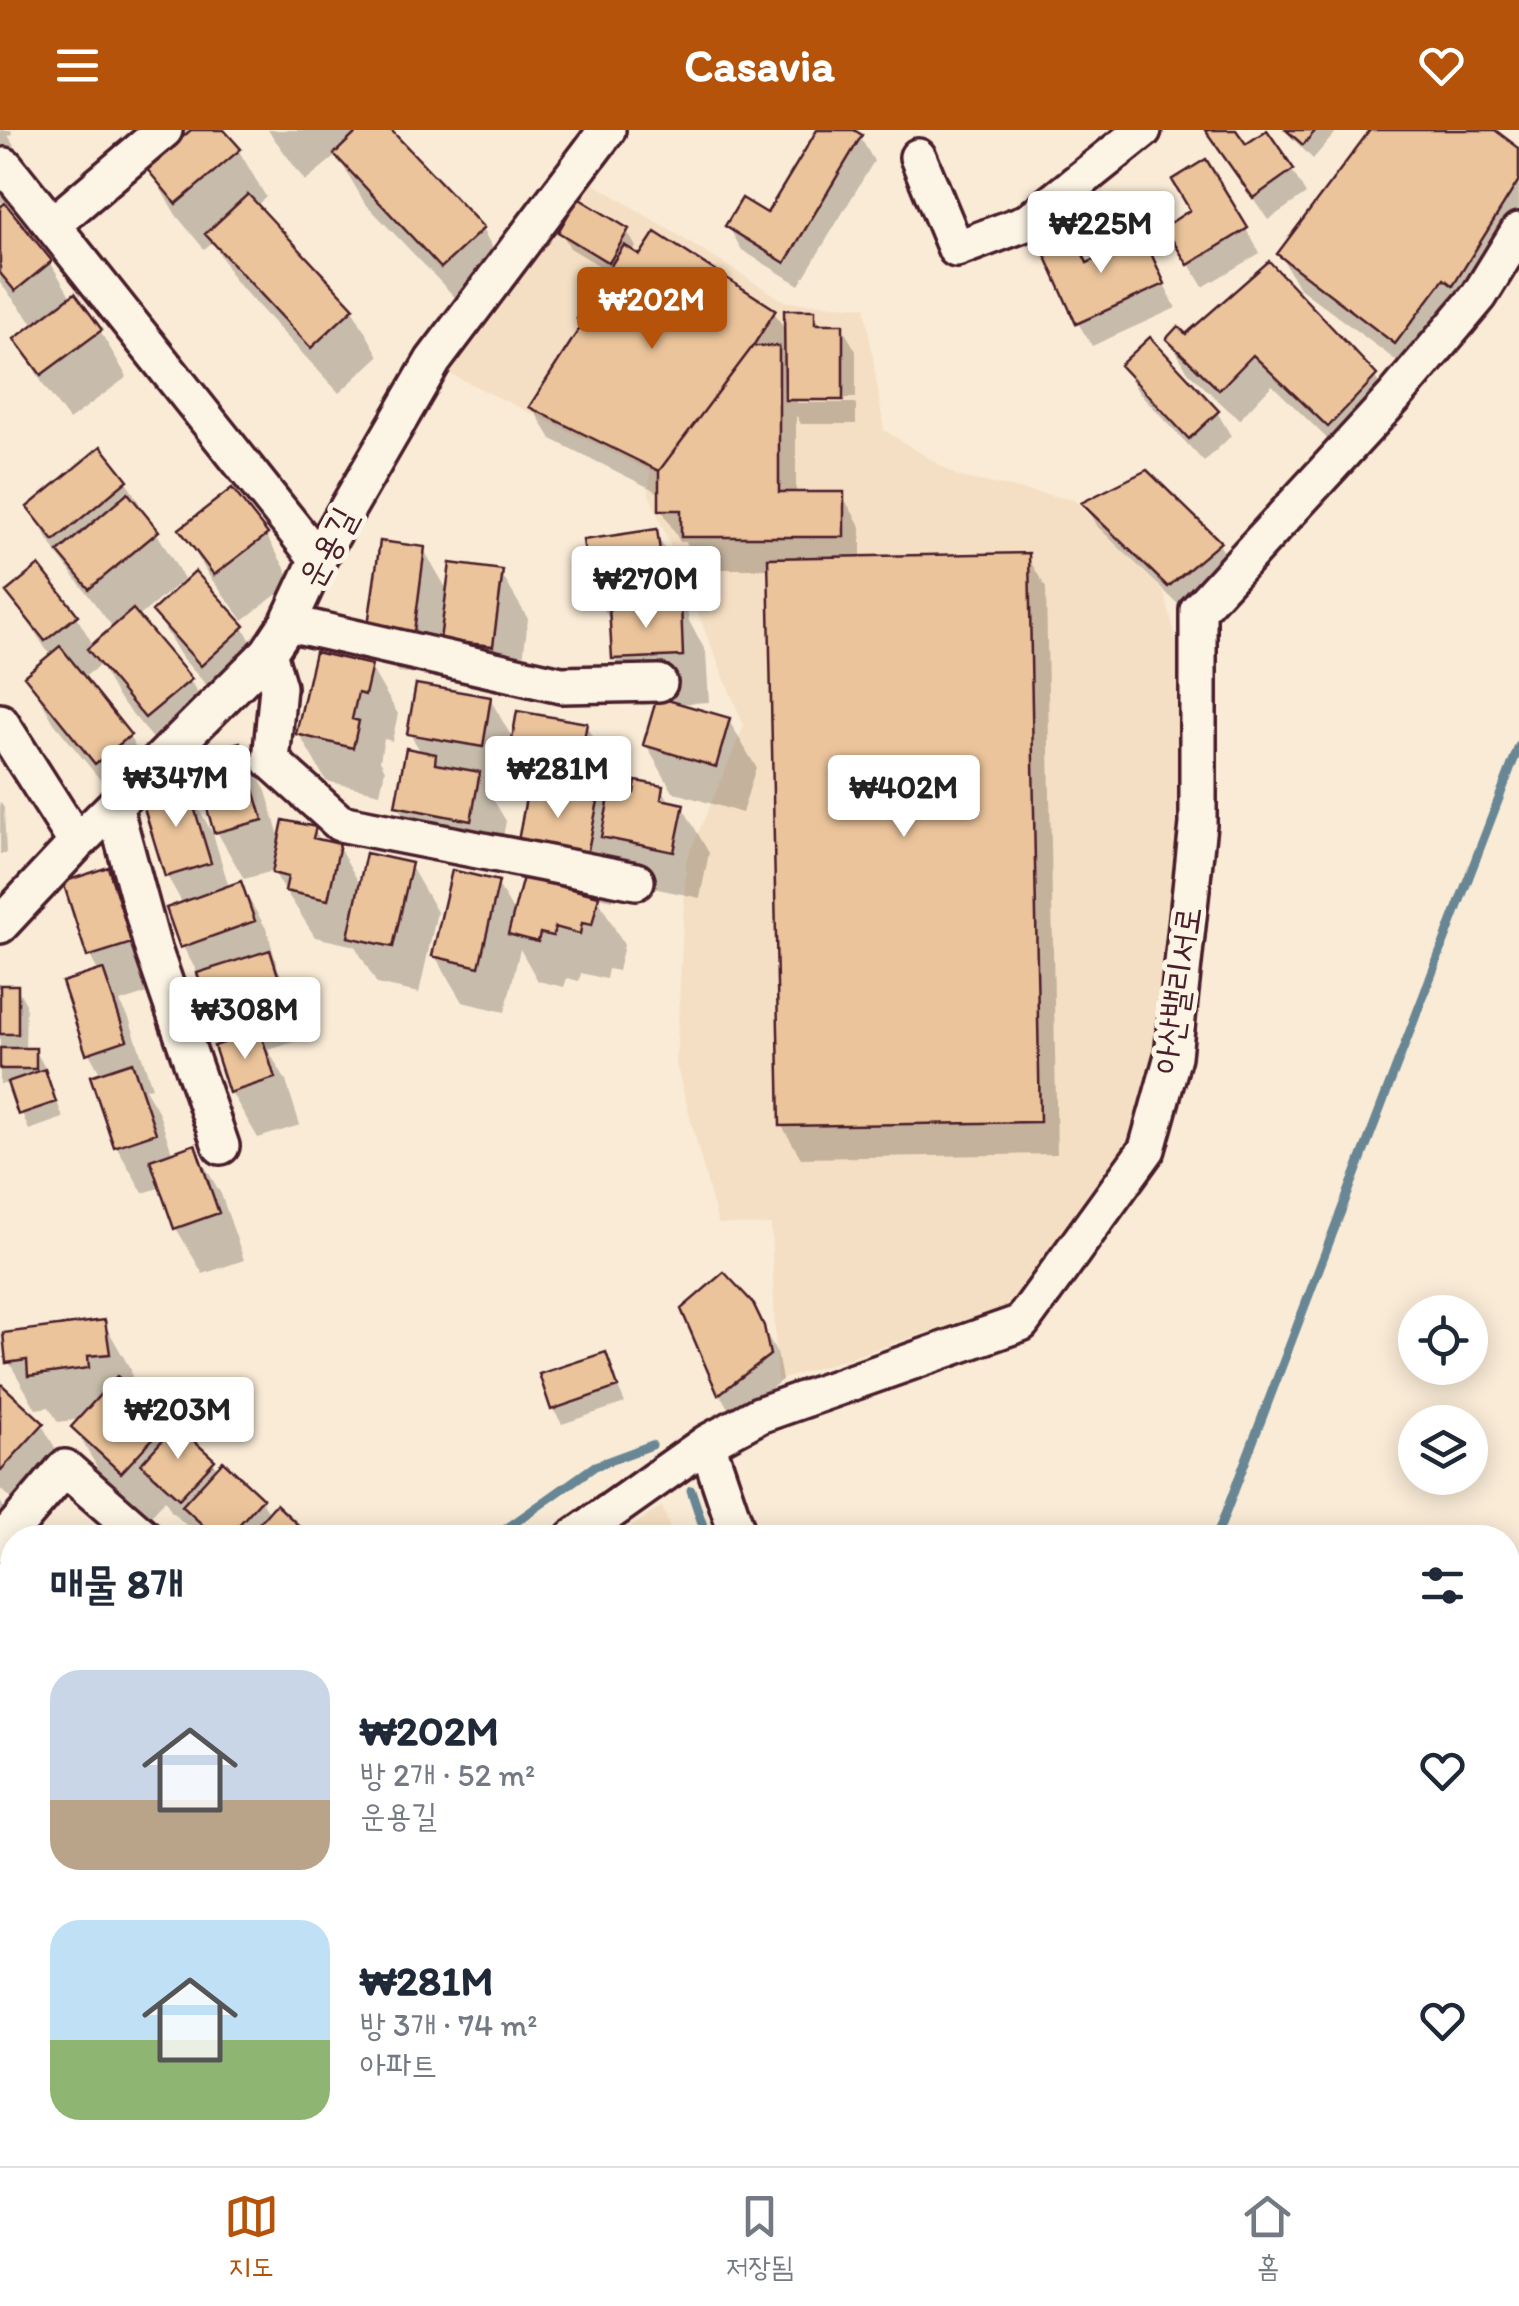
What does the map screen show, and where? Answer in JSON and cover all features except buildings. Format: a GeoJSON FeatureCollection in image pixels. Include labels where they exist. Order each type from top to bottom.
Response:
{"type":"FeatureCollection","features":[{"type":"Feature","properties":{"kind":"street"},"geometry":{"type":"LineString","coordinates":[[52,225],[164,130]]}},
{"type":"Feature","properties":{"kind":"street","name":"운용길"},"geometry":{"type":"LineString","coordinates":[[0,925],[268,653],[433,361],[607,130]]}},
{"type":"Feature","properties":{"kind":"street"},"geometry":{"type":"LineString","coordinates":[[918,157],[956,249],[1028,222],[1143,130]]}},
{"type":"Feature","properties":{"kind":"street"},"geometry":{"type":"LineString","coordinates":[[0,170],[5,166],[318,559]]}},
{"type":"Feature","properties":{"kind":"street","name":"아산밸리서로"},"geometry":{"type":"LineString","coordinates":[[591,1525],[707,1443],[760,1414],[1021,1323],[1147,1149],[1173,1056],[1198,824],[1198,610],[1406,383],[1479,296],[1519,230]]}},
{"type":"Feature","properties":{"kind":"street"},"geometry":{"type":"LineString","coordinates":[[288,623],[561,685],[659,683]]}},
{"type":"Feature","properties":{"kind":"street"},"geometry":{"type":"LineString","coordinates":[[268,653],[278,687],[271,761],[340,823],[636,881]]}},
{"type":"Feature","properties":{"kind":"street"},"geometry":{"type":"LineString","coordinates":[[0,722],[77,843]]}},
{"type":"Feature","properties":{"kind":"street"},"geometry":{"type":"LineString","coordinates":[[114,806],[153,948],[221,1146]]}},
{"type":"Feature","properties":{"kind":"street"},"geometry":{"type":"LineString","coordinates":[[707,1443],[735,1525]]}},
{"type":"Feature","properties":{"kind":"street"},"geometry":{"type":"LineString","coordinates":[[16,1525],[65,1468],[130,1525]]}},
{"type":"Feature","properties":{"kind":"shaded area"},"geometry":{"type":"Polygon","coordinates":[[[582,176],[786,302],[865,307],[884,430],[959,477],[1074,500],[1164,592],[1181,657],[1184,761],[1165,1010],[1140,1130],[1023,1302],[777,1381],[771,1225],[718,1224],[676,1064],[686,861],[744,726],[649,494],[650,471],[444,371],[582,176]]]}},
{"type":"Feature","properties":{"kind":"shaded area"},"geometry":{"type":"Polygon","coordinates":[[[662,1506],[669,1525],[634,1525],[662,1506]]]}},
{"type":"Feature","properties":{"kind":"waterway"},"geometry":{"type":"LineString","coordinates":[[1221,1525],[1519,746]]}},
{"type":"Feature","properties":{"kind":"waterway"},"geometry":{"type":"LineString","coordinates":[[511,1525],[595,1466],[652,1445]]}},
{"type":"Feature","properties":{"kind":"waterway"},"geometry":{"type":"LineString","coordinates":[[691,1490],[703,1525]]}}]}
